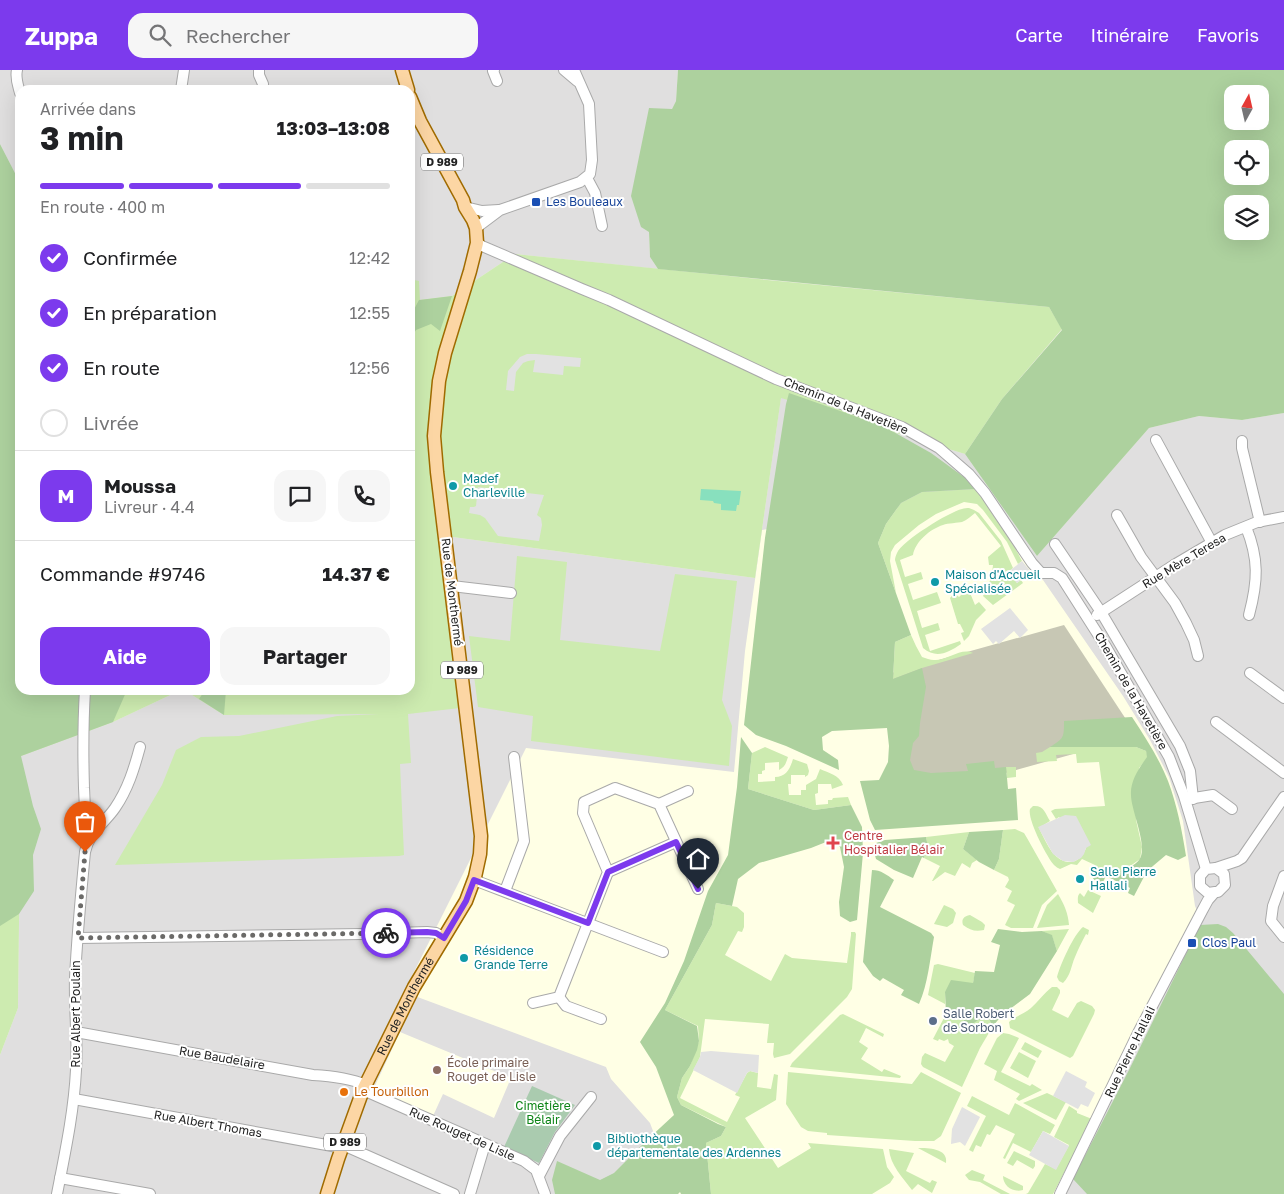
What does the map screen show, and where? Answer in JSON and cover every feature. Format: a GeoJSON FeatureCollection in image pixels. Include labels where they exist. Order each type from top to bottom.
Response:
{"type":"FeatureCollection","features":[{"type":"Feature","properties":{"kind":"main road"},"geometry":{"type":"LineString","coordinates":[[402,70],[406,85]]}},
{"type":"Feature","properties":{"kind":"main road","name":"Rue de Monthermé"},"geometry":{"type":"LineString","coordinates":[[327,1194],[365,1088],[414,987],[466,901],[479,860],[482,836],[434,436],[444,352],[470,271],[477,243],[476,228],[415,109]]}},
{"type":"Feature","properties":{"kind":"street"},"geometry":{"type":"LineString","coordinates":[[17,70],[18,85]]}},
{"type":"Feature","properties":{"kind":"street"},"geometry":{"type":"LineString","coordinates":[[182,85],[184,70]]}},
{"type":"Feature","properties":{"kind":"street"},"geometry":{"type":"LineString","coordinates":[[259,70],[263,84]]}},
{"type":"Feature","properties":{"kind":"street"},"geometry":{"type":"LineString","coordinates":[[494,70],[496,81]]}},
{"type":"Feature","properties":{"kind":"street"},"geometry":{"type":"LineString","coordinates":[[564,70],[580,83]]}},
{"type":"Feature","properties":{"kind":"street"},"geometry":{"type":"LineString","coordinates":[[465,207],[482,211],[500,210],[587,178],[590,174],[592,160],[589,104],[574,70]]}},
{"type":"Feature","properties":{"kind":"street"},"geometry":{"type":"LineString","coordinates":[[587,178],[595,193],[602,226]]}},
{"type":"Feature","properties":{"kind":"street"},"geometry":{"type":"LineString","coordinates":[[476,228],[500,210]]}},
{"type":"Feature","properties":{"kind":"street","name":"Chemin de la Havetière"},"geometry":{"type":"LineString","coordinates":[[477,243],[609,300],[776,379],[902,427],[939,448],[969,474],[985,493],[1032,562],[1042,573],[1054,573],[1062,578],[1089,620],[1169,757],[1189,799],[1211,868]]}},
{"type":"Feature","properties":{"kind":"street"},"geometry":{"type":"LineString","coordinates":[[1156,440],[1212,543]]}},
{"type":"Feature","properties":{"kind":"street"},"geometry":{"type":"LineString","coordinates":[[1242,441],[1242,448],[1260,522]]}},
{"type":"Feature","properties":{"kind":"street"},"geometry":{"type":"LineString","coordinates":[[1117,515],[1141,557],[1175,603],[1194,640],[1198,656]]}},
{"type":"Feature","properties":{"kind":"street","name":"Rue Mère Teresa"},"geometry":{"type":"LineString","coordinates":[[1089,620],[1226,535],[1246,526],[1284,517]]}},
{"type":"Feature","properties":{"kind":"street"},"geometry":{"type":"LineString","coordinates":[[1246,526],[1252,541],[1256,561],[1256,579],[1249,615]]}},
{"type":"Feature","properties":{"kind":"street"},"geometry":{"type":"LineString","coordinates":[[1055,544],[1102,612],[1180,746],[1190,771],[1189,799],[1213,795],[1232,809]]}},
{"type":"Feature","properties":{"kind":"street"},"geometry":{"type":"LineString","coordinates":[[452,586],[511,593]]}},
{"type":"Feature","properties":{"kind":"street"},"geometry":{"type":"LineString","coordinates":[[1250,673],[1284,698]]}},
{"type":"Feature","properties":{"kind":"street"},"geometry":{"type":"LineString","coordinates":[[85,695],[83,733],[85,808],[88,828],[92,834],[114,810],[124,794],[140,747]]}},
{"type":"Feature","properties":{"kind":"street"},"geometry":{"type":"LineString","coordinates":[[1216,722],[1284,773]]}},
{"type":"Feature","properties":{"kind":"street"},"geometry":{"type":"LineString","coordinates":[[506,891],[524,841],[514,757]]}},
{"type":"Feature","properties":{"kind":"street"},"geometry":{"type":"LineString","coordinates":[[608,872],[583,813],[584,802],[615,788],[659,804],[688,791]]}},
{"type":"Feature","properties":{"kind":"street"},"geometry":{"type":"LineString","coordinates":[[1202,911],[1203,897],[1200,876],[1211,868],[1242,858],[1284,797]]}},
{"type":"Feature","properties":{"kind":"street"},"geometry":{"type":"LineString","coordinates":[[659,804],[698,889]]}},
{"type":"Feature","properties":{"kind":"street","name":"Rue Albert Poulain"},"geometry":{"type":"LineString","coordinates":[[57,1194],[74,1099],[76,1032],[74,1009],[78,938],[86,843],[92,834]]}},
{"type":"Feature","properties":{"kind":"street"},"geometry":{"type":"LineString","coordinates":[[559,997],[608,872],[676,842]]}},
{"type":"Feature","properties":{"kind":"street"},"geometry":{"type":"LineString","coordinates":[[1200,886],[1208,893],[1218,892],[1225,884],[1237,861]]}},
{"type":"Feature","properties":{"kind":"street"},"geometry":{"type":"LineString","coordinates":[[1211,868],[1224,874],[1225,884]]}},
{"type":"Feature","properties":{"kind":"street"},"geometry":{"type":"LineString","coordinates":[[1284,876],[1273,906],[1271,922],[1284,937]]}},
{"type":"Feature","properties":{"kind":"street"},"geometry":{"type":"LineString","coordinates":[[474,880],[663,952]]}},
{"type":"Feature","properties":{"kind":"street","name":"Rue Pierre Hallali"},"geometry":{"type":"LineString","coordinates":[[1060,1194],[1138,1034],[1202,911],[1215,892]]}},
{"type":"Feature","properties":{"kind":"street"},"geometry":{"type":"LineString","coordinates":[[78,938],[427,932],[436,933],[444,938]]}},
{"type":"Feature","properties":{"kind":"street"},"geometry":{"type":"LineString","coordinates":[[533,1003],[559,997]]}},
{"type":"Feature","properties":{"kind":"street"},"geometry":{"type":"LineString","coordinates":[[559,997],[566,1006],[601,1020]]}},
{"type":"Feature","properties":{"kind":"street","name":"Rue Baudelaire"},"geometry":{"type":"LineString","coordinates":[[76,1032],[313,1075],[350,1079],[365,1088]]}},
{"type":"Feature","properties":{"kind":"street","name":"Rue Rouget de Lisle"},"geometry":{"type":"LineString","coordinates":[[365,1088],[524,1161],[536,1170],[545,1194]]}},
{"type":"Feature","properties":{"kind":"street"},"geometry":{"type":"LineString","coordinates":[[538,1176],[560,1136],[591,1097]]}},
{"type":"Feature","properties":{"kind":"street","name":"Rue Albert Thomas"},"geometry":{"type":"LineString","coordinates":[[74,1099],[343,1147],[454,1194]]}},
{"type":"Feature","properties":{"kind":"street"},"geometry":{"type":"LineString","coordinates":[[470,1194],[485,1144]]}},
{"type":"Feature","properties":{"kind":"street"},"geometry":{"type":"LineString","coordinates":[[60,1178],[150,1194]]}},
{"type":"Feature","properties":{"kind":"shaded area"},"geometry":{"type":"Polygon","coordinates":[[[0,70],[678,70],[676,101],[672,109],[649,232],[650,257],[658,269],[515,254],[452,296],[419,300],[419,282],[415,281],[415,85],[15,85],[15,174],[0,144],[0,70]]]}},
{"type":"Feature","properties":{"kind":"shaded area"},"geometry":{"type":"Polygon","coordinates":[[[527,354],[581,358],[580,367],[564,366],[563,375],[533,372],[535,360],[528,361],[523,363],[516,372],[514,391],[506,390],[508,371],[520,357],[527,354]]]}},
{"type":"Feature","properties":{"kind":"shaded area"},"geometry":{"type":"Polygon","coordinates":[[[781,397],[965,454],[1037,556],[1149,428],[1199,416],[1242,420],[1284,413],[1284,1194],[0,1194],[0,1055],[18,1008],[21,755],[113,722],[170,695],[192,695],[225,715],[459,700],[438,535],[755,578],[781,397]]]}},
{"type":"Feature","properties":{"kind":"shaded area"},"geometry":{"type":"Polygon","coordinates":[[[478,487],[544,495],[537,515],[541,518],[542,525],[539,541],[498,536],[485,518],[469,513],[470,507],[476,506],[478,487]]]}},
{"type":"Feature","properties":{"kind":"shaded area","name":"Centre Hospitalier Bélair"},"geometry":{"type":"Polygon","coordinates":[[[985,493],[1033,570],[1043,580],[1123,696],[1150,740],[1169,777],[1183,821],[1195,906],[1199,915],[1060,1194],[677,1194],[650,1123],[611,1079],[606,1067],[404,992],[526,748],[734,772],[745,651],[762,530],[985,493]]]}},
{"type":"Feature","properties":{"kind":"shaded area"},"geometry":{"type":"Polygon","coordinates":[[[1022,561],[1031,572],[1017,583],[1008,572],[1022,561]]]}},
{"type":"Feature","properties":{"kind":"shaded area"},"geometry":{"type":"Polygon","coordinates":[[[1010,608],[1028,630],[1020,638],[1014,631],[999,644],[996,641],[993,644],[981,629],[1010,608]]]}},
{"type":"Feature","properties":{"kind":"shaded area"},"geometry":{"type":"Polygon","coordinates":[[[1064,625],[1137,736],[988,778],[902,783],[881,676],[1064,625]]]}},
{"type":"Feature","properties":{"kind":"shaded area"},"geometry":{"type":"Polygon","coordinates":[[[1065,815],[1076,816],[1091,845],[1086,848],[1081,858],[1073,862],[1063,861],[1053,854],[1038,827],[1065,815]]]}},
{"type":"Feature","properties":{"kind":"shaded area","name":"École primaire Rouget de Lisle"},"geometry":{"type":"Polygon","coordinates":[[[400,1032],[511,1078],[494,1118],[443,1094],[433,1116],[373,1090],[400,1032]]]}},
{"type":"Feature","properties":{"kind":"shaded area"},"geometry":{"type":"Polygon","coordinates":[[[711,1051],[759,1055],[758,1073],[750,1071],[747,1073],[737,1093],[693,1070],[701,1052],[711,1051]]]}},
{"type":"Feature","properties":{"kind":"shaded area"},"geometry":{"type":"Polygon","coordinates":[[[1066,1071],[1087,1082],[1085,1087],[1095,1093],[1088,1107],[1081,1104],[1078,1109],[1053,1096],[1066,1071]]]}},
{"type":"Feature","properties":{"kind":"shaded area"},"geometry":{"type":"Polygon","coordinates":[[[962,1107],[980,1117],[965,1146],[960,1142],[951,1144],[952,1129],[962,1107]]]}},
{"type":"Feature","properties":{"kind":"shaded area"},"geometry":{"type":"Polygon","coordinates":[[[1043,1131],[1069,1146],[1056,1170],[1029,1155],[1043,1131]]]}},
{"type":"Feature","properties":{"kind":"green space"},"geometry":{"type":"Polygon","coordinates":[[[678,70],[1284,70],[1284,413],[1242,420],[1199,416],[1149,428],[1037,556],[965,454],[1002,399],[1062,330],[1049,307],[658,269],[650,257],[649,232],[641,227],[631,196],[649,108],[672,109],[676,101],[678,70]]]}},
{"type":"Feature","properties":{"kind":"green space"},"geometry":{"type":"Polygon","coordinates":[[[0,144],[15,173],[15,695],[125,695],[113,722],[21,756],[33,806],[41,829],[33,855],[34,891],[19,914],[0,926],[0,144]]]}},
{"type":"Feature","properties":{"kind":"green space"},"geometry":{"type":"Polygon","coordinates":[[[515,254],[1049,307],[1062,329],[1002,399],[965,454],[781,398],[755,578],[438,535],[460,708],[408,714],[411,763],[400,764],[404,855],[115,865],[162,785],[176,750],[201,737],[239,736],[337,716],[379,714],[224,715],[192,695],[415,695],[415,280],[419,281],[420,300],[452,296],[515,254]]]}},
{"type":"Feature","properties":{"kind":"green space"},"geometry":{"type":"Polygon","coordinates":[[[452,296],[440,331],[431,324],[415,332],[415,308],[419,300],[452,296]]]}},
{"type":"Feature","properties":{"kind":"green space"},"geometry":{"type":"Polygon","coordinates":[[[0,382],[15,613],[15,695],[170,695],[113,722],[21,756],[18,1008],[0,1055],[0,382]]]}},
{"type":"Feature","properties":{"kind":"green space"},"geometry":{"type":"Polygon","coordinates":[[[789,393],[883,426],[931,453],[968,480],[976,489],[922,492],[901,503],[886,524],[878,543],[911,635],[895,642],[893,679],[922,668],[926,687],[919,736],[913,743],[910,760],[914,770],[931,773],[968,771],[966,764],[994,761],[995,768],[1006,767],[1008,789],[1016,788],[1018,820],[875,830],[870,820],[860,781],[879,780],[888,762],[887,728],[832,731],[822,737],[823,750],[838,760],[839,770],[786,746],[756,735],[744,725],[765,538],[789,393]]]}},
{"type":"Feature","properties":{"kind":"green space"},"geometry":{"type":"Polygon","coordinates":[[[701,489],[741,491],[736,511],[721,510],[721,504],[700,500],[701,489]]]}},
{"type":"Feature","properties":{"kind":"green space"},"geometry":{"type":"Polygon","coordinates":[[[976,489],[1022,561],[1018,564],[1007,542],[983,510],[977,504],[964,502],[936,514],[895,545],[891,552],[890,561],[896,593],[878,543],[886,524],[901,503],[922,492],[976,489]]]}},
{"type":"Feature","properties":{"kind":"green space"},"geometry":{"type":"Polygon","coordinates":[[[964,508],[969,508],[979,513],[1001,541],[1013,568],[1008,572],[1017,583],[1021,580],[1023,583],[993,605],[983,596],[993,569],[993,565],[989,565],[988,557],[1001,546],[975,513],[962,522],[943,525],[928,533],[917,545],[913,555],[900,560],[905,577],[921,572],[923,579],[908,584],[913,600],[937,592],[941,603],[917,611],[922,628],[938,623],[940,630],[925,635],[930,651],[960,641],[961,644],[951,650],[937,654],[928,651],[923,648],[895,557],[907,541],[926,528],[947,515],[964,508]]]}},
{"type":"Feature","properties":{"kind":"green space"},"geometry":{"type":"Polygon","coordinates":[[[517,556],[567,562],[560,640],[660,651],[675,574],[737,581],[722,700],[732,726],[729,766],[531,741],[533,716],[478,707],[469,636],[510,641],[517,556]]]}},
{"type":"Feature","properties":{"kind":"green space"},"geometry":{"type":"Polygon","coordinates":[[[968,588],[975,605],[979,602],[986,610],[976,620],[969,636],[964,641],[961,633],[964,632],[960,624],[958,624],[950,598],[954,593],[959,597],[968,588]]]}},
{"type":"Feature","properties":{"kind":"green space"},"geometry":{"type":"Polygon","coordinates":[[[911,635],[922,657],[939,660],[959,653],[973,653],[893,679],[895,642],[911,635]]]}},
{"type":"Feature","properties":{"kind":"green space"},"geometry":{"type":"Polygon","coordinates":[[[202,695],[226,695],[224,715],[199,699],[202,695]]]}},
{"type":"Feature","properties":{"kind":"green space"},"geometry":{"type":"Polygon","coordinates":[[[1132,717],[1156,756],[1168,781],[1179,818],[1186,856],[1178,860],[1166,855],[1147,871],[1134,896],[1128,893],[1130,888],[1106,876],[1102,884],[1093,879],[1096,873],[1113,873],[1130,867],[1138,861],[1142,854],[1141,838],[1131,790],[1136,775],[1147,757],[1146,751],[1136,747],[1050,747],[1062,737],[1064,721],[1132,717]]]}},
{"type":"Feature","properties":{"kind":"green space"},"geometry":{"type":"Polygon","coordinates":[[[741,737],[752,753],[748,789],[814,810],[851,805],[862,827],[863,853],[857,920],[850,922],[840,916],[839,902],[844,867],[840,847],[831,840],[811,848],[759,863],[738,879],[732,906],[716,903],[712,925],[665,1010],[697,1026],[699,1041],[697,1050],[682,1078],[677,1097],[681,1105],[726,1127],[721,1136],[706,1143],[711,1194],[681,1194],[680,1192],[678,1194],[555,1194],[552,1180],[557,1161],[600,1180],[614,1173],[674,1115],[656,1067],[640,1042],[665,1003],[684,961],[708,891],[728,855],[741,737]]]}},
{"type":"Feature","properties":{"kind":"green space"},"geometry":{"type":"Polygon","coordinates":[[[765,747],[788,757],[784,766],[779,770],[779,762],[765,763],[765,770],[762,771],[762,774],[758,774],[758,782],[775,781],[775,777],[782,776],[787,772],[793,759],[807,764],[809,771],[805,777],[805,775],[791,775],[791,784],[788,784],[789,795],[801,795],[801,790],[806,790],[806,785],[816,779],[820,769],[836,777],[843,785],[832,789],[831,784],[818,784],[818,793],[815,794],[816,805],[828,804],[828,800],[833,798],[848,797],[851,805],[814,810],[748,789],[752,753],[765,747]]]}},
{"type":"Feature","properties":{"kind":"green space"},"geometry":{"type":"Polygon","coordinates":[[[1050,747],[1136,747],[1146,751],[1148,757],[1139,768],[1136,820],[1142,847],[1140,859],[1121,872],[1096,873],[1095,875],[1091,872],[1095,865],[1082,859],[1077,865],[1071,864],[1060,869],[1054,865],[1047,854],[1038,838],[1032,821],[1030,809],[1033,806],[1042,808],[1050,821],[1039,828],[1052,852],[1061,860],[1071,862],[1080,858],[1086,848],[1059,817],[1056,819],[1051,811],[1055,809],[1105,806],[1099,762],[1077,763],[1076,754],[1056,755],[1057,761],[1037,762],[1036,753],[1050,747]]]}},
{"type":"Feature","properties":{"kind":"green space"},"geometry":{"type":"Polygon","coordinates":[[[1006,767],[1016,767],[1016,777],[1007,778],[1006,767]]]}},
{"type":"Feature","properties":{"kind":"green space"},"geometry":{"type":"Polygon","coordinates":[[[1015,829],[1024,833],[1057,891],[1042,905],[1033,928],[1011,928],[1005,925],[1015,905],[1007,901],[1012,891],[1005,887],[1009,880],[1008,877],[994,870],[999,859],[1003,830],[1015,829]]]}},
{"type":"Feature","properties":{"kind":"green space"},"geometry":{"type":"Polygon","coordinates":[[[1003,830],[999,859],[994,870],[979,862],[963,849],[969,832],[1003,830]]]}},
{"type":"Feature","properties":{"kind":"green space"},"geometry":{"type":"Polygon","coordinates":[[[969,832],[963,849],[977,860],[972,863],[970,868],[962,863],[955,876],[945,872],[932,881],[940,866],[924,858],[928,848],[926,837],[969,832]]]}},
{"type":"Feature","properties":{"kind":"green space"},"geometry":{"type":"Polygon","coordinates":[[[926,837],[928,847],[913,878],[894,870],[876,859],[874,852],[876,843],[885,840],[926,837]]]}},
{"type":"Feature","properties":{"kind":"green space"},"geometry":{"type":"Polygon","coordinates":[[[872,870],[881,872],[894,880],[880,907],[931,933],[934,937],[927,980],[919,1004],[901,995],[904,990],[883,978],[880,981],[873,976],[863,962],[872,870]]]}},
{"type":"Feature","properties":{"kind":"green space"},"geometry":{"type":"Polygon","coordinates":[[[1088,890],[1101,896],[1093,913],[1078,903],[1079,894],[1084,897],[1088,890]]]}},
{"type":"Feature","properties":{"kind":"green space"},"geometry":{"type":"Polygon","coordinates":[[[1058,894],[1068,916],[1069,925],[1037,928],[1047,905],[1058,894]]]}},
{"type":"Feature","properties":{"kind":"green space"},"geometry":{"type":"Polygon","coordinates":[[[716,903],[737,907],[744,913],[742,932],[738,931],[725,955],[771,981],[785,954],[792,958],[847,963],[851,932],[855,932],[852,989],[847,997],[790,1054],[774,1058],[774,1043],[767,1043],[769,1024],[705,1019],[700,1057],[680,1098],[727,1122],[740,1097],[735,1095],[747,1073],[750,1071],[758,1073],[757,1087],[771,1089],[774,1074],[778,1075],[776,1100],[745,1118],[778,1168],[811,1148],[808,1143],[883,1149],[887,1167],[894,1177],[890,1183],[872,1194],[711,1194],[706,1143],[721,1136],[726,1127],[681,1105],[677,1097],[682,1078],[690,1066],[699,1041],[698,1026],[665,1010],[712,925],[716,903]]]}},
{"type":"Feature","properties":{"kind":"green space"},"geometry":{"type":"Polygon","coordinates":[[[944,905],[953,909],[956,913],[953,923],[947,927],[934,924],[944,905]]]}},
{"type":"Feature","properties":{"kind":"green space"},"geometry":{"type":"Polygon","coordinates":[[[970,915],[985,925],[984,930],[973,930],[963,925],[962,921],[964,918],[970,915]]]}},
{"type":"Feature","properties":{"kind":"green space"},"geometry":{"type":"Polygon","coordinates":[[[1218,924],[1226,927],[1233,933],[1284,994],[1284,1194],[1087,1194],[1073,1179],[1200,925],[1218,924]]]}},
{"type":"Feature","properties":{"kind":"green space"},"geometry":{"type":"Polygon","coordinates":[[[1083,927],[1089,930],[1088,935],[1086,934],[1069,974],[1063,983],[1057,977],[1064,958],[1083,927]]]}},
{"type":"Feature","properties":{"kind":"green space"},"geometry":{"type":"Polygon","coordinates":[[[998,929],[1022,932],[1042,931],[1052,935],[1057,951],[1030,994],[1006,1012],[993,1026],[988,1018],[978,1020],[971,1025],[964,1023],[964,1017],[955,1013],[946,1014],[945,992],[951,980],[973,983],[975,971],[994,972],[1000,945],[991,942],[998,929]]]}},
{"type":"Feature","properties":{"kind":"green space"},"geometry":{"type":"Polygon","coordinates":[[[1069,929],[1057,951],[1052,936],[1042,931],[1069,929]]]}},
{"type":"Feature","properties":{"kind":"green space"},"geometry":{"type":"Polygon","coordinates":[[[938,964],[975,973],[973,983],[945,992],[945,1004],[928,995],[934,965],[938,964]]]}},
{"type":"Feature","properties":{"kind":"green space"},"geometry":{"type":"Polygon","coordinates":[[[1052,987],[1057,987],[1060,993],[1052,1010],[1068,1018],[1077,1003],[1081,1001],[1092,1006],[1095,1010],[1073,1056],[1070,1058],[1010,1028],[1009,1022],[1031,1008],[1052,987]]]}},
{"type":"Feature","properties":{"kind":"green space"},"geometry":{"type":"Polygon","coordinates":[[[955,1013],[971,1018],[988,1018],[993,1026],[980,1048],[962,1087],[923,1067],[921,1064],[925,1053],[945,1062],[954,1046],[949,1043],[948,1039],[944,1041],[939,1039],[938,1041],[933,1039],[946,1014],[955,1013]]]}},
{"type":"Feature","properties":{"kind":"green space"},"geometry":{"type":"Polygon","coordinates":[[[843,1014],[884,1034],[883,1037],[866,1028],[859,1042],[868,1048],[861,1059],[882,1072],[884,1069],[901,1076],[900,1078],[790,1067],[843,1014]]]}},
{"type":"Feature","properties":{"kind":"green space"},"geometry":{"type":"Polygon","coordinates":[[[1003,1033],[1019,1038],[1001,1072],[1042,1090],[1019,1101],[1016,1099],[1020,1094],[994,1080],[997,1071],[984,1064],[997,1038],[1003,1033]]]}},
{"type":"Feature","properties":{"kind":"green space"},"geometry":{"type":"Polygon","coordinates":[[[1025,1042],[1042,1051],[1038,1058],[1021,1049],[1025,1042]]]}},
{"type":"Feature","properties":{"kind":"green space"},"geometry":{"type":"Polygon","coordinates":[[[1019,1052],[1036,1061],[1028,1078],[1010,1068],[1019,1052]]]}},
{"type":"Feature","properties":{"kind":"green space"},"geometry":{"type":"Polygon","coordinates":[[[788,1072],[912,1084],[921,1072],[961,1093],[941,1136],[934,1141],[827,1135],[827,1133],[808,1131],[801,1127],[786,1104],[788,1072]]]}},
{"type":"Feature","properties":{"kind":"green space","name":"Cimetière Bélair"},"geometry":{"type":"Polygon","coordinates":[[[532,1086],[575,1105],[555,1132],[539,1163],[504,1147],[532,1086]]]}},
{"type":"Feature","properties":{"kind":"green space"},"geometry":{"type":"Polygon","coordinates":[[[1047,1093],[1066,1102],[1056,1120],[1023,1103],[1047,1093]]]}},
{"type":"Feature","properties":{"kind":"green space"},"geometry":{"type":"Polygon","coordinates":[[[972,1096],[1009,1115],[1015,1103],[1055,1125],[1050,1134],[1043,1131],[1031,1152],[1013,1143],[1005,1159],[1003,1158],[1015,1134],[996,1125],[990,1135],[987,1134],[981,1147],[976,1145],[973,1152],[969,1150],[986,1116],[967,1106],[972,1096]]]}},
{"type":"Feature","properties":{"kind":"green space"},"geometry":{"type":"Polygon","coordinates":[[[1069,1106],[1077,1111],[1077,1113],[1092,1119],[1053,1194],[1026,1194],[1045,1164],[1056,1169],[1069,1145],[1054,1137],[1069,1106]]]}},
{"type":"Feature","properties":{"kind":"green space"},"geometry":{"type":"Polygon","coordinates":[[[918,1148],[941,1152],[946,1158],[946,1163],[918,1148]]]}},
{"type":"Feature","properties":{"kind":"green space"},"geometry":{"type":"Polygon","coordinates":[[[889,1149],[914,1153],[906,1171],[930,1183],[932,1180],[937,1182],[932,1193],[918,1184],[912,1190],[894,1166],[889,1149]]]}},
{"type":"Feature","properties":{"kind":"green space"},"geometry":{"type":"Polygon","coordinates":[[[1014,1151],[1035,1161],[1033,1169],[1017,1160],[1013,1166],[1007,1163],[1014,1151]]]}},
{"type":"Feature","properties":{"kind":"green space"},"geometry":{"type":"Polygon","coordinates":[[[972,1170],[985,1175],[983,1180],[1010,1194],[1001,1194],[980,1182],[969,1180],[965,1175],[972,1170]]]}},
{"type":"Feature","properties":{"kind":"green space"},"geometry":{"type":"Polygon","coordinates":[[[1003,1176],[1023,1186],[1023,1190],[1012,1190],[1009,1188],[1003,1180],[1003,1176]]]}},
{"type":"Feature","properties":{"kind":"way so far"},"geometry":{"type":"LineString","coordinates":[[85,852],[78,938],[386,933]]}},
{"type":"Feature","properties":{"kind":"place","name":"Les Bouleaux"},"geometry":{"type":"Point","coordinates":[536,202]}},
{"type":"Feature","properties":{"kind":"place","name":"Madef Charleville"},"geometry":{"type":"Point","coordinates":[453,486]}},
{"type":"Feature","properties":{"kind":"place","name":"Maison d'Accueil Spécialisée"},"geometry":{"type":"Point","coordinates":[935,582]}},
{"type":"Feature","properties":{"kind":"place","name":"Centre Hospitalier Bélair"},"geometry":{"type":"Point","coordinates":[833,843]}},
{"type":"Feature","properties":{"kind":"place","name":"Salle Pierre Hallali"},"geometry":{"type":"Point","coordinates":[1080,879]}},
{"type":"Feature","properties":{"kind":"place","name":"Clos Paul"},"geometry":{"type":"Point","coordinates":[1192,943]}},
{"type":"Feature","properties":{"kind":"place","name":"Résidence Grande Terre"},"geometry":{"type":"Point","coordinates":[464,958]}},
{"type":"Feature","properties":{"kind":"place","name":"Salle Robert de Sorbon"},"geometry":{"type":"Point","coordinates":[933,1021]}},
{"type":"Feature","properties":{"kind":"place","name":"École primaire Rouget de Lisle"},"geometry":{"type":"Point","coordinates":[437,1070]}},
{"type":"Feature","properties":{"kind":"place","name":"Le Tourbillon"},"geometry":{"type":"Point","coordinates":[344,1092]}},
{"type":"Feature","properties":{"kind":"place","name":"Bibliothèque départementale des Ardennes"},"geometry":{"type":"Point","coordinates":[597,1146]}},
{"type":"Feature","properties":{"kind":"route"},"geometry":{"type":"LineString","coordinates":[[386,933],[427,932],[436,933],[444,938],[466,901],[474,880],[588,923],[608,872],[676,842],[698,889]]}}]}
